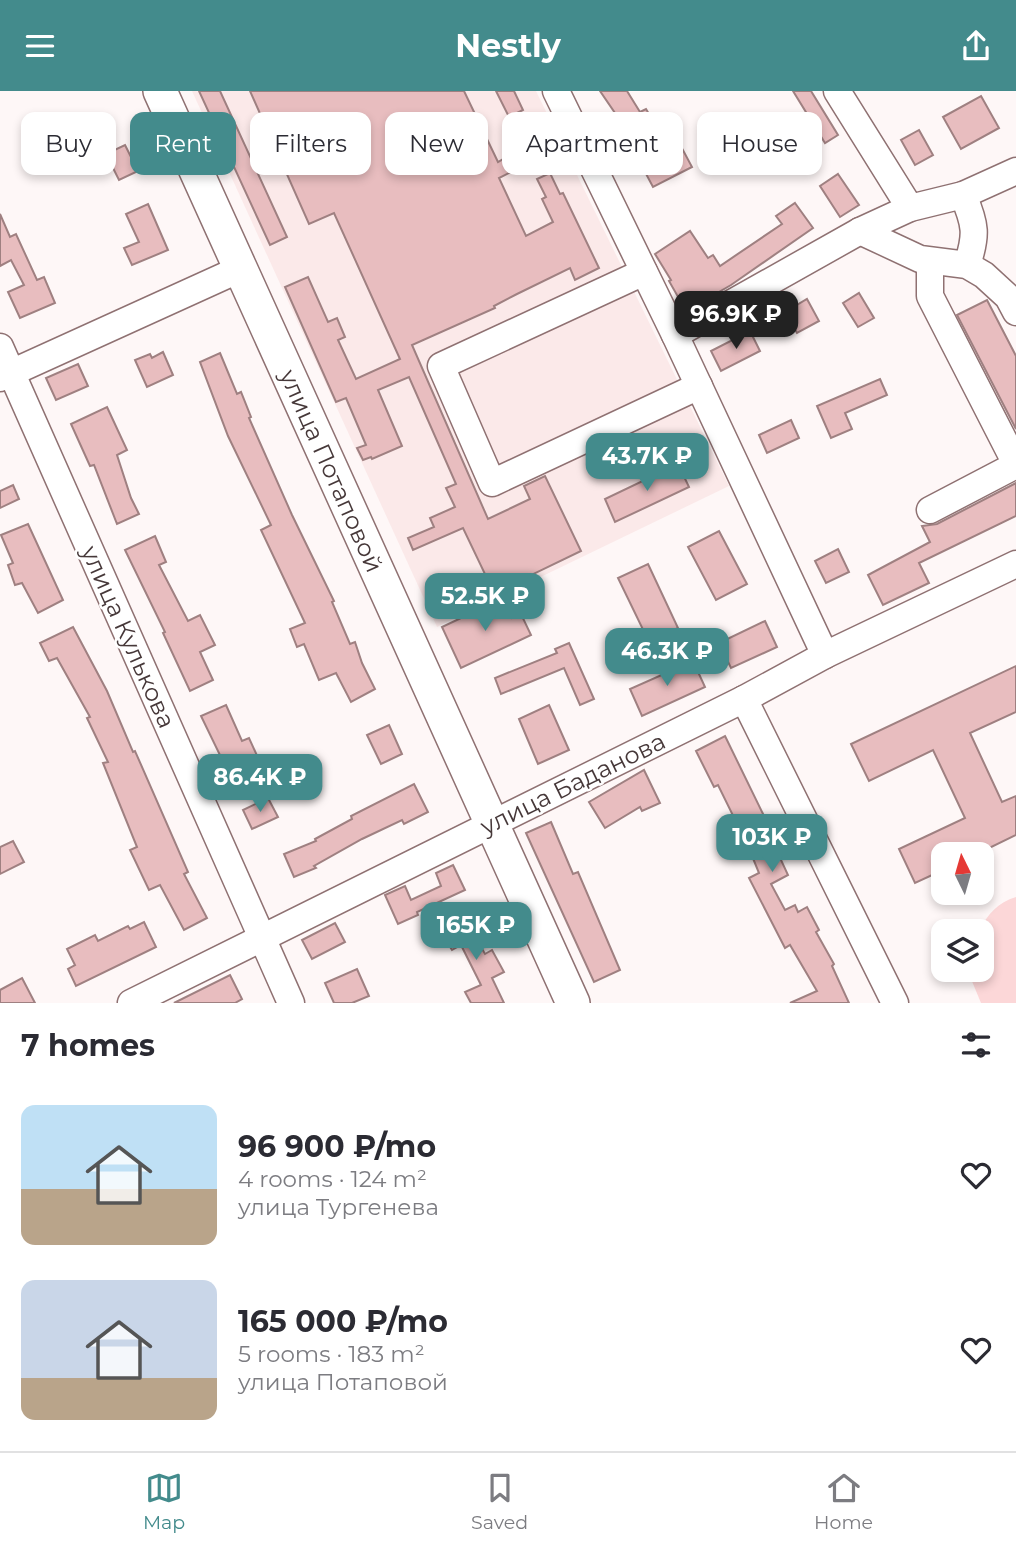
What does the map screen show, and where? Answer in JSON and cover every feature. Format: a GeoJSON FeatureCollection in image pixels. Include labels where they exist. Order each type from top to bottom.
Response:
{"type":"FeatureCollection","features":[{"type":"Feature","properties":{"kind":"main road","name":"улица Потаповой"},"geometry":{"type":"LineString","coordinates":[[160,91],[573,1003]]}},
{"type":"Feature","properties":{"kind":"street"},"geometry":{"type":"LineString","coordinates":[[556,91],[675,335],[825,655]]}},
{"type":"Feature","properties":{"kind":"street"},"geometry":{"type":"LineString","coordinates":[[837,91],[910,208]]}},
{"type":"Feature","properties":{"kind":"street"},"geometry":{"type":"LineString","coordinates":[[675,335],[860,231],[910,208],[963,195],[1016,171]]}},
{"type":"Feature","properties":{"kind":"street"},"geometry":{"type":"LineString","coordinates":[[963,195],[970,211],[976,239],[967,265]]}},
{"type":"Feature","properties":{"kind":"street"},"geometry":{"type":"LineString","coordinates":[[860,231],[920,260],[967,265],[984,275],[1008,297],[1016,312]]}},
{"type":"Feature","properties":{"kind":"street"},"geometry":{"type":"LineString","coordinates":[[930,261],[930,296],[1016,464],[930,510]]}},
{"type":"Feature","properties":{"kind":"street"},"geometry":{"type":"LineString","coordinates":[[6,376],[240,269]]}},
{"type":"Feature","properties":{"kind":"street"},"geometry":{"type":"LineString","coordinates":[[644,272],[441,366],[492,483],[699,386]]}},
{"type":"Feature","properties":{"kind":"street","name":"улица Кулькова"},"geometry":{"type":"LineString","coordinates":[[0,347],[6,376],[291,1003]]}},
{"type":"Feature","properties":{"kind":"street","name":"улица Баданова"},"geometry":{"type":"LineString","coordinates":[[131,1003],[744,699],[825,655],[1016,564]]}},
{"type":"Feature","properties":{"kind":"street"},"geometry":{"type":"LineString","coordinates":[[744,699],[895,1003]]}},
{"type":"Feature","properties":{"kind":"shaded area"},"geometry":{"type":"Polygon","coordinates":[[[192,91],[536,91],[546,112],[502,112],[502,175],[577,175],[729,486],[437,627],[230,175],[236,175],[236,112],[202,112],[192,91]]]}},
{"type":"Feature","properties":{"kind":"shaded area"},"geometry":{"type":"Polygon","coordinates":[[[1016,897],[1016,1003],[981,1003],[972,982],[994,982],[994,919],[987,919],[1004,902],[1016,897]]]}},
{"type":"Feature","properties":{"kind":"building"},"geometry":{"type":"Polygon","coordinates":[[[199,91],[220,91],[230,112],[209,112],[199,91]]]}},
{"type":"Feature","properties":{"kind":"building"},"geometry":{"type":"Polygon","coordinates":[[[250,91],[464,91],[474,112],[385,112],[385,175],[488,175],[488,141],[498,162],[502,160],[502,175],[505,175],[499,178],[526,236],[553,222],[542,199],[546,197],[537,179],[551,175],[560,194],[563,193],[599,268],[575,280],[570,268],[494,306],[495,308],[412,345],[488,519],[530,499],[524,486],[545,476],[581,551],[494,593],[463,528],[413,550],[408,538],[434,527],[430,518],[455,507],[446,488],[456,484],[409,377],[378,390],[402,446],[363,460],[357,448],[366,445],[346,398],[336,402],[285,287],[308,277],[328,322],[337,318],[345,337],[338,340],[356,379],[400,359],[334,213],[309,224],[287,175],[371,175],[371,112],[259,112],[250,91]]]}},
{"type":"Feature","properties":{"kind":"building"},"geometry":{"type":"Polygon","coordinates":[[[496,91],[514,91],[523,110],[506,112],[496,91]]]}},
{"type":"Feature","properties":{"kind":"building"},"geometry":{"type":"Polygon","coordinates":[[[600,91],[627,91],[640,112],[614,112],[600,91]]]}},
{"type":"Feature","properties":{"kind":"building"},"geometry":{"type":"Polygon","coordinates":[[[793,91],[811,91],[838,135],[825,143],[822,138],[822,112],[806,112],[793,91]]]}},
{"type":"Feature","properties":{"kind":"building"},"geometry":{"type":"Polygon","coordinates":[[[981,96],[999,128],[961,149],[943,117],[981,96]]]}},
{"type":"Feature","properties":{"kind":"building"},"geometry":{"type":"Polygon","coordinates":[[[236,126],[250,156],[250,175],[259,175],[287,237],[270,245],[236,171],[236,126]]]}},
{"type":"Feature","properties":{"kind":"building"},"geometry":{"type":"Polygon","coordinates":[[[919,130],[933,155],[915,165],[901,140],[919,130]]]}},
{"type":"Feature","properties":{"kind":"building"},"geometry":{"type":"Polygon","coordinates":[[[125,145],[130,155],[130,175],[119,180],[116,174],[116,149],[125,145]]]}},
{"type":"Feature","properties":{"kind":"building"},"geometry":{"type":"Polygon","coordinates":[[[683,150],[692,167],[683,172],[683,150]]]}},
{"type":"Feature","properties":{"kind":"building"},"geometry":{"type":"Polygon","coordinates":[[[838,174],[859,205],[840,217],[820,186],[838,174]]]}},
{"type":"Feature","properties":{"kind":"building"},"geometry":{"type":"Polygon","coordinates":[[[647,175],[676,175],[653,187],[647,175]]]}},
{"type":"Feature","properties":{"kind":"building"},"geometry":{"type":"Polygon","coordinates":[[[795,203],[813,228],[731,285],[686,311],[655,254],[690,231],[708,258],[713,255],[720,266],[782,224],[776,216],[795,203]]]}},
{"type":"Feature","properties":{"kind":"building"},"geometry":{"type":"Polygon","coordinates":[[[148,204],[168,250],[132,265],[124,248],[139,242],[126,214],[148,204]]]}},
{"type":"Feature","properties":{"kind":"building"},"geometry":{"type":"Polygon","coordinates":[[[0,214],[10,237],[16,234],[37,280],[44,277],[55,303],[20,318],[8,292],[24,285],[11,260],[0,266],[0,214]]]}},
{"type":"Feature","properties":{"kind":"building"},"geometry":{"type":"Polygon","coordinates":[[[859,293],[874,318],[858,327],[843,303],[859,293]]]}},
{"type":"Feature","properties":{"kind":"building"},"geometry":{"type":"Polygon","coordinates":[[[807,299],[819,321],[797,333],[785,312],[807,299]]]}},
{"type":"Feature","properties":{"kind":"building"},"geometry":{"type":"Polygon","coordinates":[[[987,300],[1016,356],[1016,429],[957,315],[987,300]]]}},
{"type":"Feature","properties":{"kind":"building"},"geometry":{"type":"Polygon","coordinates":[[[750,331],[760,351],[721,371],[711,351],[750,331]]]}},
{"type":"Feature","properties":{"kind":"building"},"geometry":{"type":"Polygon","coordinates":[[[163,352],[173,375],[147,387],[135,360],[150,354],[152,358],[163,352]]]}},
{"type":"Feature","properties":{"kind":"building"},"geometry":{"type":"Polygon","coordinates":[[[220,353],[237,394],[241,392],[251,417],[249,418],[334,601],[332,602],[350,644],[355,642],[375,689],[351,702],[336,673],[319,680],[304,644],[297,647],[290,629],[305,623],[261,530],[271,525],[228,436],[200,362],[220,353]]]}},
{"type":"Feature","properties":{"kind":"building"},"geometry":{"type":"Polygon","coordinates":[[[78,364],[88,386],[56,400],[46,378],[78,364]]]}},
{"type":"Feature","properties":{"kind":"building"},"geometry":{"type":"Polygon","coordinates":[[[880,379],[887,395],[845,413],[852,429],[831,438],[817,406],[880,379]]]}},
{"type":"Feature","properties":{"kind":"building"},"geometry":{"type":"Polygon","coordinates":[[[107,407],[127,450],[117,455],[139,514],[117,524],[94,465],[90,466],[71,424],[107,407]]]}},
{"type":"Feature","properties":{"kind":"building"},"geometry":{"type":"Polygon","coordinates":[[[791,420],[799,438],[767,453],[759,435],[791,420]]]}},
{"type":"Feature","properties":{"kind":"building"},"geometry":{"type":"Polygon","coordinates":[[[678,464],[689,487],[615,522],[605,499],[678,464]]]}},
{"type":"Feature","properties":{"kind":"building"},"geometry":{"type":"Polygon","coordinates":[[[1016,483],[1016,516],[919,563],[929,583],[883,605],[868,575],[930,542],[922,526],[937,524],[1016,483]]]}},
{"type":"Feature","properties":{"kind":"building"},"geometry":{"type":"Polygon","coordinates":[[[13,485],[19,499],[0,508],[0,491],[13,485]]]}},
{"type":"Feature","properties":{"kind":"building"},"geometry":{"type":"Polygon","coordinates":[[[28,524],[63,600],[38,613],[22,583],[15,585],[8,565],[13,563],[1,535],[28,524]]]}},
{"type":"Feature","properties":{"kind":"building"},"geometry":{"type":"Polygon","coordinates":[[[719,531],[747,584],[716,600],[688,547],[719,531]]]}},
{"type":"Feature","properties":{"kind":"building"},"geometry":{"type":"Polygon","coordinates":[[[155,536],[166,562],[159,565],[188,621],[200,615],[215,645],[200,652],[213,680],[190,691],[125,550],[155,536]]]}},
{"type":"Feature","properties":{"kind":"building"},"geometry":{"type":"Polygon","coordinates":[[[838,549],[849,572],[826,583],[815,561],[838,549]]]}},
{"type":"Feature","properties":{"kind":"building"},"geometry":{"type":"Polygon","coordinates":[[[648,564],[678,628],[649,642],[618,578],[648,564]]]}},
{"type":"Feature","properties":{"kind":"building"},"geometry":{"type":"Polygon","coordinates":[[[503,598],[512,618],[521,614],[531,635],[461,668],[442,627],[503,598]]]}},
{"type":"Feature","properties":{"kind":"building"},"geometry":{"type":"Polygon","coordinates":[[[765,621],[777,647],[731,668],[719,643],[765,621]]]}},
{"type":"Feature","properties":{"kind":"building"},"geometry":{"type":"Polygon","coordinates":[[[73,627],[107,691],[133,752],[135,751],[188,872],[184,874],[207,918],[184,930],[160,885],[149,890],[130,850],[137,847],[103,763],[108,762],[87,718],[90,717],[57,658],[49,661],[40,643],[73,627]]]}},
{"type":"Feature","properties":{"kind":"building"},"geometry":{"type":"Polygon","coordinates":[[[569,643],[594,699],[580,705],[564,668],[501,694],[495,678],[557,653],[555,649],[569,643]]]}},
{"type":"Feature","properties":{"kind":"building"},"geometry":{"type":"Polygon","coordinates":[[[693,661],[705,687],[642,716],[630,689],[693,661]]]}},
{"type":"Feature","properties":{"kind":"building"},"geometry":{"type":"Polygon","coordinates":[[[1016,666],[1016,712],[970,733],[1002,802],[1016,796],[1016,835],[994,846],[994,842],[931,842],[931,876],[915,883],[899,849],[965,818],[933,750],[869,781],[851,744],[1016,666]]]}},
{"type":"Feature","properties":{"kind":"building"},"geometry":{"type":"Polygon","coordinates":[[[226,705],[242,741],[249,738],[264,771],[234,784],[201,716],[226,705]]]}},
{"type":"Feature","properties":{"kind":"building"},"geometry":{"type":"Polygon","coordinates":[[[549,705],[569,750],[538,764],[519,719],[549,705]]]}},
{"type":"Feature","properties":{"kind":"building"},"geometry":{"type":"Polygon","coordinates":[[[389,725],[402,754],[381,764],[367,735],[389,725]]]}},
{"type":"Feature","properties":{"kind":"building"},"geometry":{"type":"Polygon","coordinates":[[[725,736],[765,818],[762,819],[788,875],[771,884],[785,910],[795,905],[798,912],[807,907],[849,1003],[790,1003],[817,991],[790,945],[785,948],[749,878],[759,873],[748,846],[718,785],[714,787],[696,751],[725,736]]]}},
{"type":"Feature","properties":{"kind":"building"},"geometry":{"type":"Polygon","coordinates":[[[644,770],[660,803],[642,811],[640,807],[605,828],[589,802],[644,770]]]}},
{"type":"Feature","properties":{"kind":"building"},"geometry":{"type":"Polygon","coordinates":[[[414,784],[428,812],[404,824],[402,820],[362,839],[314,866],[316,868],[294,877],[284,854],[316,841],[315,839],[352,819],[351,816],[414,784]]]}},
{"type":"Feature","properties":{"kind":"building"},"geometry":{"type":"Polygon","coordinates":[[[268,798],[278,817],[252,829],[243,810],[268,798]]]}},
{"type":"Feature","properties":{"kind":"building"},"geometry":{"type":"Polygon","coordinates":[[[551,822],[573,874],[578,872],[620,970],[594,982],[526,833],[551,822]]]}},
{"type":"Feature","properties":{"kind":"building"},"geometry":{"type":"Polygon","coordinates":[[[13,841],[24,862],[0,874],[0,847],[13,841]]]}},
{"type":"Feature","properties":{"kind":"building"},"geometry":{"type":"Polygon","coordinates":[[[453,865],[465,890],[417,912],[418,915],[398,924],[385,895],[405,886],[411,900],[441,886],[436,873],[453,865]]]}},
{"type":"Feature","properties":{"kind":"building"},"geometry":{"type":"Polygon","coordinates":[[[464,917],[485,954],[492,950],[504,972],[492,978],[504,1003],[471,1003],[465,992],[481,985],[461,945],[452,950],[440,931],[464,917]]]}},
{"type":"Feature","properties":{"kind":"building"},"geometry":{"type":"Polygon","coordinates":[[[144,922],[156,947],[76,986],[68,969],[75,965],[67,949],[95,935],[98,941],[128,926],[130,929],[144,922]]]}},
{"type":"Feature","properties":{"kind":"building"},"geometry":{"type":"Polygon","coordinates":[[[335,923],[345,942],[312,959],[302,940],[335,923]]]}},
{"type":"Feature","properties":{"kind":"building"},"geometry":{"type":"Polygon","coordinates":[[[357,969],[369,996],[352,1003],[334,1003],[325,983],[357,969]]]}},
{"type":"Feature","properties":{"kind":"building"},"geometry":{"type":"Polygon","coordinates":[[[230,975],[242,999],[235,1003],[174,1003],[230,975]]]}},
{"type":"Feature","properties":{"kind":"building"},"geometry":{"type":"Polygon","coordinates":[[[22,978],[35,1003],[0,1003],[0,990],[22,978]]]}}]}
